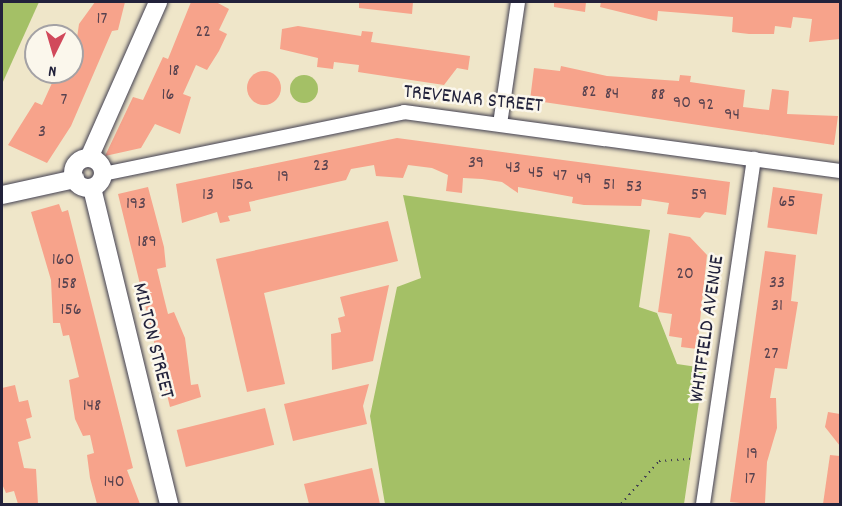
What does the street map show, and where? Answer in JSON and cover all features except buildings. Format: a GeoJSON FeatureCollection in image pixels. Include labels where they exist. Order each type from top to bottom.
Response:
{"type":"FeatureCollection","features":[{"type":"Feature","properties":{"kind":"main road"},"geometry":{"type":"LineString","coordinates":[[75,179],[76,165],[89,158],[158,2]]}},
{"type":"Feature","properties":{"kind":"main road"},"geometry":{"type":"LineString","coordinates":[[2,195],[75,179],[98,181],[89,158]]}},
{"type":"Feature","properties":{"kind":"main road","name":"MILTON STREET"},"geometry":{"type":"LineString","coordinates":[[98,181],[168,504]]}},
{"type":"Feature","properties":{"kind":"street"},"geometry":{"type":"LineString","coordinates":[[500,124],[518,2]]}},
{"type":"Feature","properties":{"kind":"street","name":"TREVENAR STREET"},"geometry":{"type":"LineString","coordinates":[[98,181],[390,114],[500,124],[840,171]]}},
{"type":"Feature","properties":{"kind":"street","name":"WHITFIELD AVENUE"},"geometry":{"type":"LineString","coordinates":[[703,504],[754,159]]}},
{"type":"Feature","properties":{"kind":"path"},"geometry":{"type":"LineString","coordinates":[[621,504],[659,461],[691,459]]}},
{"type":"Feature","properties":{"kind":"green space"},"geometry":{"type":"Polygon","coordinates":[[[2,2],[39,2],[29,24],[24,24],[24,35],[2,84],[2,2]]]}},
{"type":"Feature","properties":{"kind":"green space"},"geometry":{"type":"Polygon","coordinates":[[[304,75],[314,79],[318,89],[314,99],[304,103],[294,99],[290,89],[294,79],[304,75]]]}},
{"type":"Feature","properties":{"kind":"green space"},"geometry":{"type":"Polygon","coordinates":[[[403,195],[650,230],[639,307],[657,313],[677,364],[704,368],[684,504],[385,504],[370,416],[397,287],[421,278],[403,195]]]}}]}
